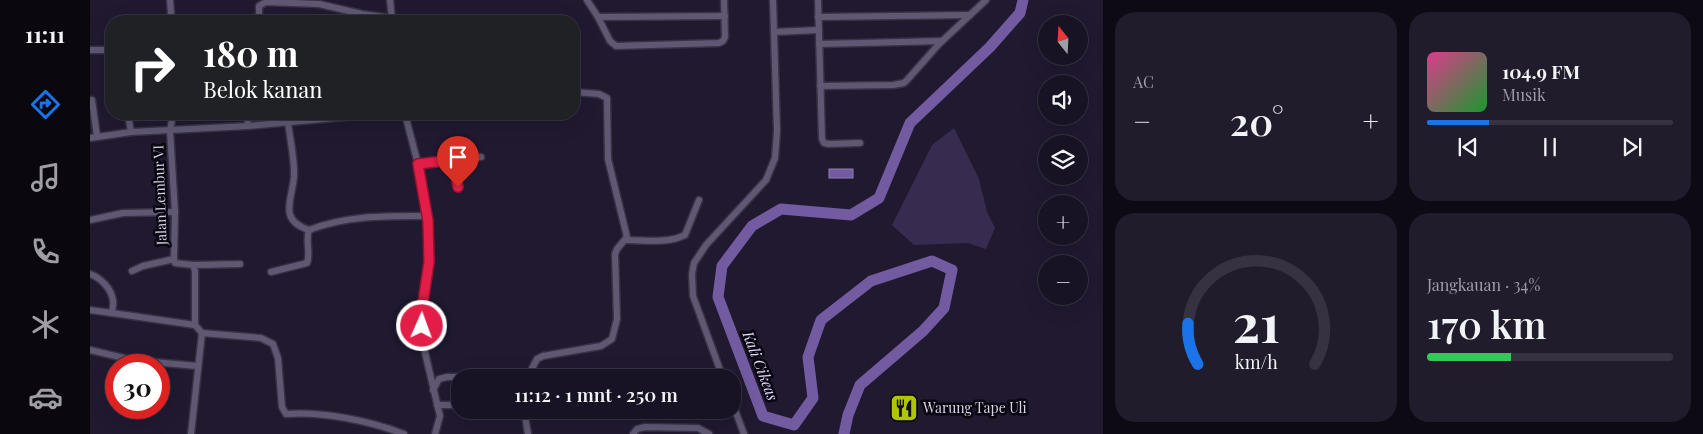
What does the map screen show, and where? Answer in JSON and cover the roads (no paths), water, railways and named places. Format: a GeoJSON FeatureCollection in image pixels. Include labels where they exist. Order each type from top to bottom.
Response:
{"type":"FeatureCollection","features":[{"type":"Feature","properties":{"kind":"street"},"geometry":{"type":"LineString","coordinates":[[169,15],[170,0]]}},
{"type":"Feature","properties":{"kind":"street"},"geometry":{"type":"LineString","coordinates":[[390,0],[392,15]]}},
{"type":"Feature","properties":{"kind":"street"},"geometry":{"type":"LineString","coordinates":[[588,0],[610,41],[616,46],[719,43],[723,41],[725,36],[724,0]]}},
{"type":"Feature","properties":{"kind":"street"},"geometry":{"type":"LineString","coordinates":[[721,369],[693,296],[692,274],[694,263],[706,245],[766,180],[775,158],[777,131],[773,0]]}},
{"type":"Feature","properties":{"kind":"street"},"geometry":{"type":"LineString","coordinates":[[818,0],[822,139],[824,143],[860,143]]}},
{"type":"Feature","properties":{"kind":"street"},"geometry":{"type":"LineString","coordinates":[[820,86],[893,85],[904,83],[942,41],[986,0]]}},
{"type":"Feature","properties":{"kind":"street"},"geometry":{"type":"LineString","coordinates":[[259,15],[259,6],[266,2],[320,4],[370,15]]}},
{"type":"Feature","properties":{"kind":"street"},"geometry":{"type":"LineString","coordinates":[[818,17],[970,15]]}},
{"type":"Feature","properties":{"kind":"street"},"geometry":{"type":"LineString","coordinates":[[598,17],[725,16]]}},
{"type":"Feature","properties":{"kind":"street"},"geometry":{"type":"LineString","coordinates":[[774,32],[819,30]]}},
{"type":"Feature","properties":{"kind":"street"},"geometry":{"type":"LineString","coordinates":[[819,44],[942,41]]}},
{"type":"Feature","properties":{"kind":"street"},"geometry":{"type":"LineString","coordinates":[[90,50],[105,50]]}},
{"type":"Feature","properties":{"kind":"street"},"geometry":{"type":"LineString","coordinates":[[532,369],[537,359],[543,356],[601,346],[612,339],[617,319],[615,254],[617,248],[627,237],[608,159],[607,98],[599,94],[580,92]]}},
{"type":"Feature","properties":{"kind":"street"},"geometry":{"type":"LineString","coordinates":[[92,100],[94,137],[131,132],[248,126],[292,120]]}},
{"type":"Feature","properties":{"kind":"street"},"geometry":{"type":"LineString","coordinates":[[129,120],[131,132]]}},
{"type":"Feature","properties":{"kind":"street","name":"Jalan Lembur VI"},"geometry":{"type":"LineString","coordinates":[[172,120],[170,131],[175,212],[175,263],[193,265],[240,264]]}},
{"type":"Feature","properties":{"kind":"street"},"geometry":{"type":"LineString","coordinates":[[248,120],[248,126]]}},
{"type":"Feature","properties":{"kind":"street"},"geometry":{"type":"LineString","coordinates":[[407,120],[418,164],[427,216],[429,262],[422,309],[423,344],[440,416],[435,434]]}},
{"type":"Feature","properties":{"kind":"street"},"geometry":{"type":"LineString","coordinates":[[288,122],[294,177],[289,199],[290,212],[298,226],[309,230],[322,225],[356,218],[427,216]]}},
{"type":"Feature","properties":{"kind":"street"},"geometry":{"type":"LineString","coordinates":[[418,164],[481,157]]}},
{"type":"Feature","properties":{"kind":"street"},"geometry":{"type":"LineString","coordinates":[[453,160],[458,187]]}},
{"type":"Feature","properties":{"kind":"street"},"geometry":{"type":"LineString","coordinates":[[625,240],[665,240],[676,239],[685,235],[698,200]]}},
{"type":"Feature","properties":{"kind":"street"},"geometry":{"type":"LineString","coordinates":[[90,220],[123,214],[175,212]]}},
{"type":"Feature","properties":{"kind":"street"},"geometry":{"type":"LineString","coordinates":[[271,272],[307,263],[307,236],[309,230]]}},
{"type":"Feature","properties":{"kind":"street"},"geometry":{"type":"LineString","coordinates":[[132,271],[143,266],[174,260]]}},
{"type":"Feature","properties":{"kind":"street"},"geometry":{"type":"LineString","coordinates":[[191,434],[202,334],[195,325],[196,271],[193,265]]}},
{"type":"Feature","properties":{"kind":"street"},"geometry":{"type":"LineString","coordinates":[[90,274],[98,276],[109,290],[113,301],[112,313]]}},
{"type":"Feature","properties":{"kind":"street"},"geometry":{"type":"LineString","coordinates":[[90,310],[195,325]]}},
{"type":"Feature","properties":{"kind":"street"},"geometry":{"type":"LineString","coordinates":[[202,334],[261,338],[273,344],[278,358],[282,407],[286,414],[304,413],[327,416],[387,428],[404,434]]}},
{"type":"Feature","properties":{"kind":"street"},"geometry":{"type":"LineString","coordinates":[[90,350],[132,360],[197,366]]}},
{"type":"Feature","properties":{"kind":"street"},"geometry":{"type":"LineString","coordinates":[[433,390],[439,379],[451,378]]}},
{"type":"Feature","properties":{"kind":"street"},"geometry":{"type":"LineString","coordinates":[[437,405],[451,405]]}},
{"type":"Feature","properties":{"kind":"street"},"geometry":{"type":"LineString","coordinates":[[526,419],[528,434]]}},
{"type":"Feature","properties":{"kind":"street"},"geometry":{"type":"LineString","coordinates":[[738,419],[744,434]]}},
{"type":"Feature","properties":{"kind":"street"},"geometry":{"type":"LineString","coordinates":[[633,434],[637,429],[644,427],[698,428],[709,434]]}},
{"type":"Feature","properties":{"kind":"waterway","name":"Kali Cikeas"},"geometry":{"type":"LineString","coordinates":[[844,434],[848,415],[860,385],[923,331],[944,308],[952,270],[932,261],[871,281],[821,320],[808,357],[813,398],[794,425],[763,416],[718,297],[722,266],[752,226],[781,209],[851,215],[879,198],[910,123],[990,47],[1020,13],[1023,0]]}},
{"type":"Feature","properties":{"kind":"place","name":"Warung Tape Uli"},"geometry":{"type":"Point","coordinates":[904,408]}}]}
